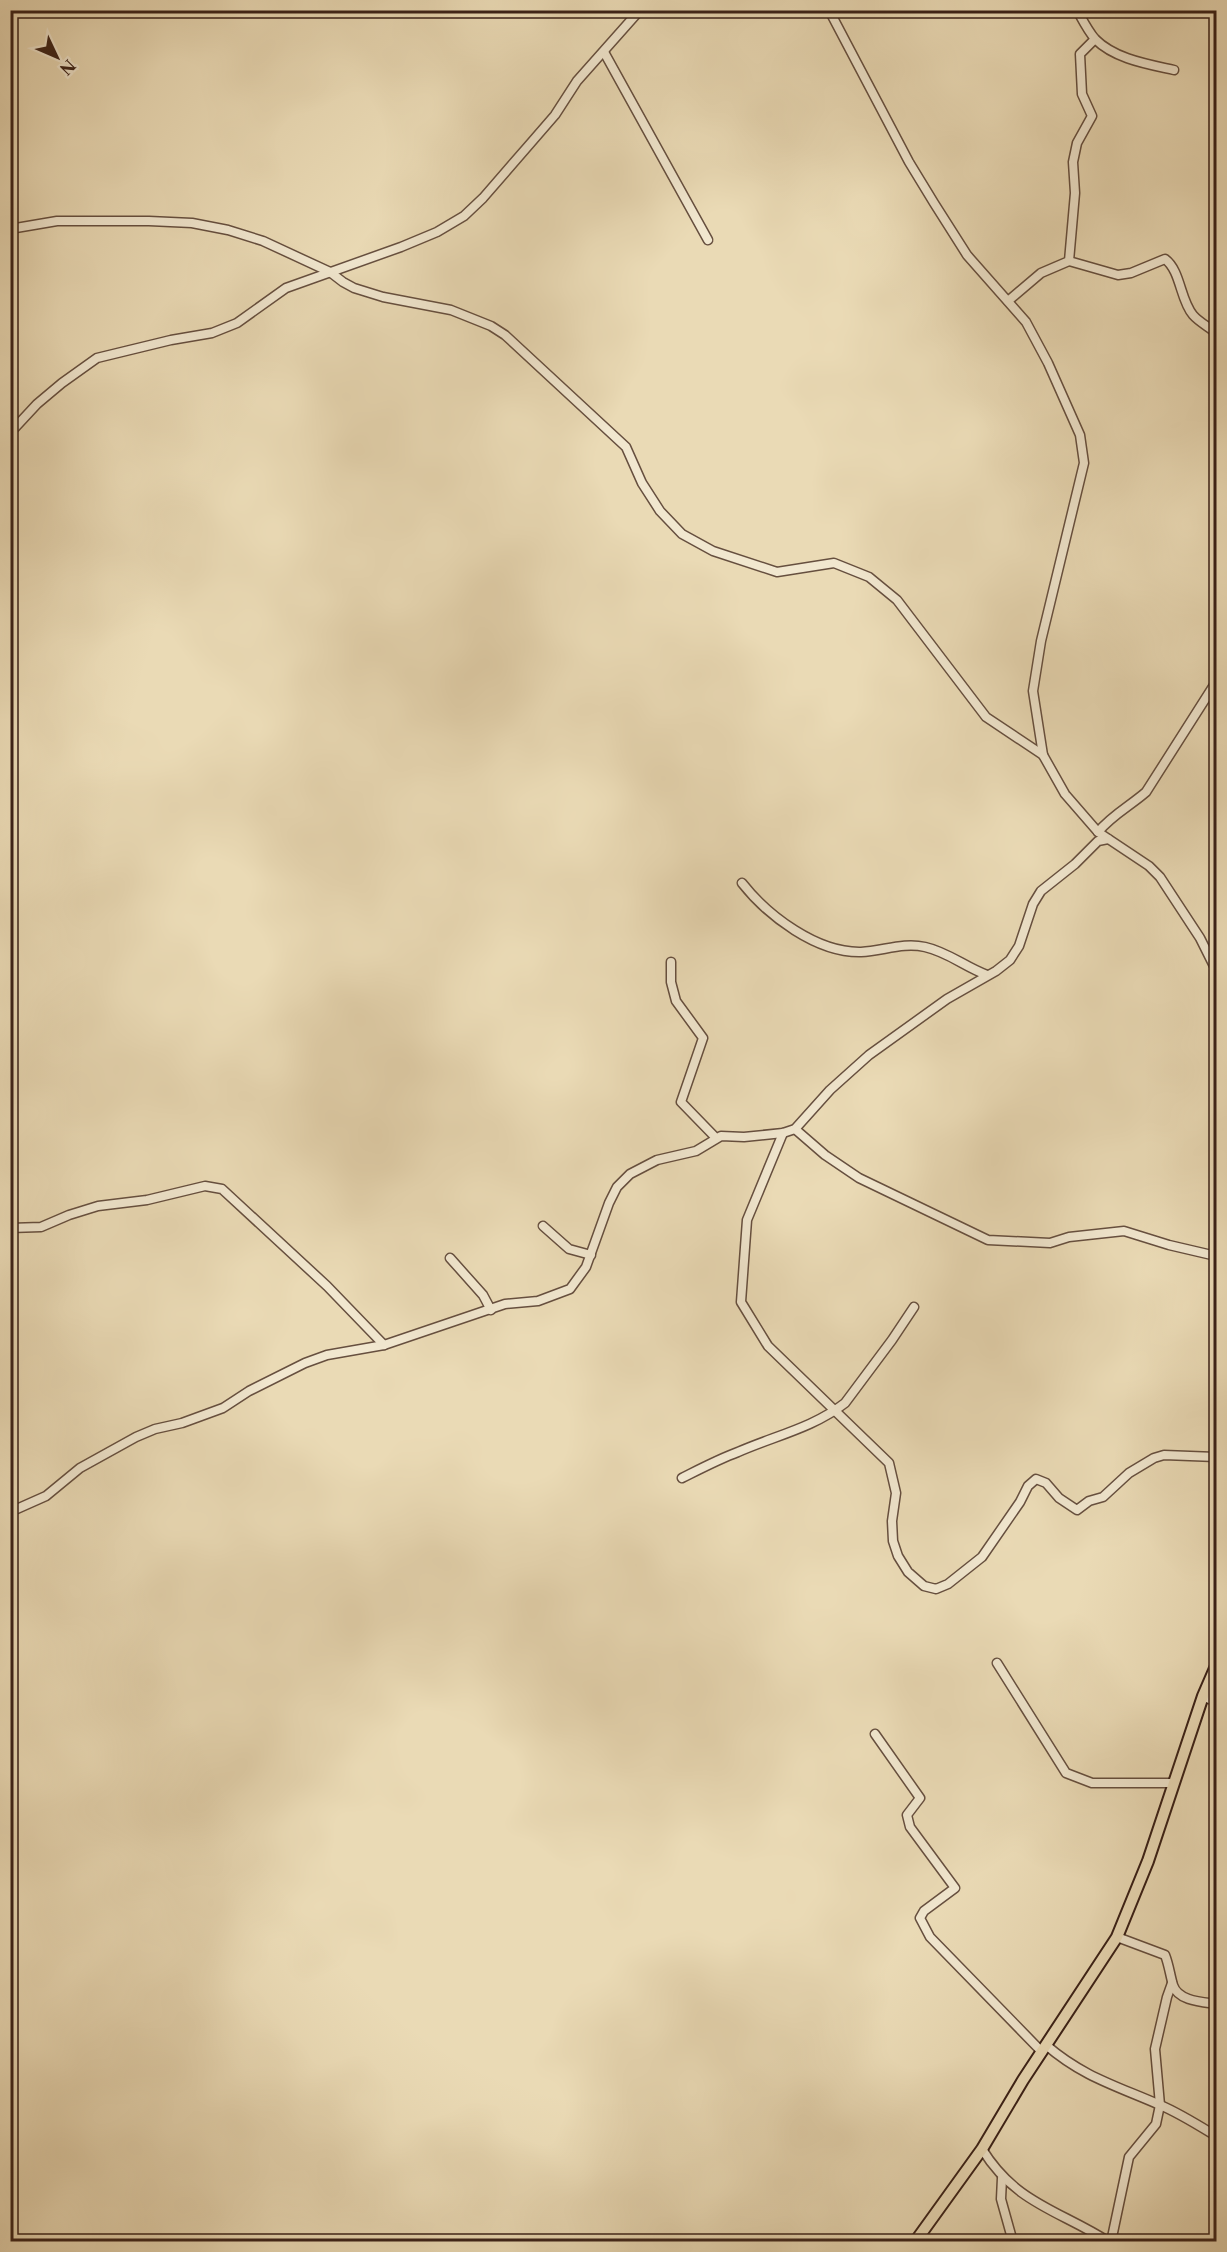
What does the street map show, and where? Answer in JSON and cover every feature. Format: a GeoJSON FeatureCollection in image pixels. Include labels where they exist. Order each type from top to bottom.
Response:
{"type":"FeatureCollection","features":[{"type":"Feature","properties":{"kind":"main road"},"geometry":{"type":"LineString","coordinates":[[915,2241],[982,2149],[1044,2048],[1117,1937],[1148,1861],[1203,1696],[1216,1666]]}},
{"type":"Feature","properties":{"kind":"street"},"geometry":{"type":"LineString","coordinates":[[10,433],[62,382],[97,358],[171,339],[212,333],[237,323],[286,288],[410,243],[437,232],[464,216],[483,198],[529,145],[578,81],[640,10]]}},
{"type":"Feature","properties":{"kind":"street"},"geometry":{"type":"LineString","coordinates":[[829,10],[909,162],[934,203],[967,255],[1026,322],[1048,363],[1080,435],[1084,463],[1041,641],[1033,691],[1043,755],[1065,794],[1098,832],[1149,866],[1160,877],[1183,910],[1216,970]]}},
{"type":"Feature","properties":{"kind":"street"},"geometry":{"type":"LineString","coordinates":[[1077,10],[1095,39],[1113,52],[1138,62],[1174,70]]}},
{"type":"Feature","properties":{"kind":"street"},"geometry":{"type":"LineString","coordinates":[[1069,261],[1075,193],[1073,162],[1077,143],[1092,116],[1082,94],[1080,54],[1095,39]]}},
{"type":"Feature","properties":{"kind":"street"},"geometry":{"type":"LineString","coordinates":[[604,52],[708,240]]}},
{"type":"Feature","properties":{"kind":"street"},"geometry":{"type":"LineString","coordinates":[[10,229],[57,221],[192,223],[228,230],[263,241],[330,272],[354,288],[383,297],[451,310],[491,326],[505,335],[626,447],[642,483],[660,512],[682,534],[713,551],[777,572],[834,564],[869,577],[897,600],[986,717],[1043,755]]}},
{"type":"Feature","properties":{"kind":"street"},"geometry":{"type":"LineString","coordinates":[[1008,301],[1041,273],[1069,261],[1118,275],[1131,273],[1164,259],[1170,264],[1184,300],[1194,315],[1216,333]]}},
{"type":"Feature","properties":{"kind":"street"},"geometry":{"type":"LineString","coordinates":[[1098,832],[1119,810],[1136,801],[1146,792],[1216,682]]}},
{"type":"Feature","properties":{"kind":"street"},"geometry":{"type":"LineString","coordinates":[[10,1512],[46,1496],[80,1468],[136,1437],[223,1408],[249,1391],[322,1357],[384,1346],[505,1304],[538,1301],[570,1289],[582,1275],[617,1187],[630,1173],[657,1160],[696,1151],[716,1138],[783,1133],[795,1129],[830,1090],[869,1055],[947,999],[1003,966],[1016,952],[1033,904],[1041,891],[1075,864],[1098,841],[1108,839]]}},
{"type":"Feature","properties":{"kind":"street"},"geometry":{"type":"LineString","coordinates":[[742,883],[765,909],[784,923],[828,947],[861,952],[900,945],[925,947],[948,954],[969,968],[987,975]]}},
{"type":"Feature","properties":{"kind":"street"},"geometry":{"type":"LineString","coordinates":[[671,962],[670,982],[676,1001],[703,1038],[681,1102],[716,1138]]}},
{"type":"Feature","properties":{"kind":"street"},"geometry":{"type":"LineString","coordinates":[[795,1129],[825,1155],[859,1178],[988,1240],[1050,1243],[1069,1237],[1124,1231],[1216,1256]]}},
{"type":"Feature","properties":{"kind":"street"},"geometry":{"type":"LineString","coordinates":[[783,1133],[747,1220],[741,1302],[768,1346],[889,1463],[896,1493],[893,1542],[898,1556],[909,1572],[924,1586],[936,1589],[948,1584],[982,1557],[1032,1481],[1036,1479],[1046,1483],[1059,1498],[1077,1510],[1089,1501],[1103,1497],[1129,1473],[1154,1458],[1164,1455],[1216,1457]]}},
{"type":"Feature","properties":{"kind":"street"},"geometry":{"type":"LineString","coordinates":[[10,1228],[41,1227],[98,1206],[147,1200],[205,1186],[222,1189],[327,1286],[384,1346]]}},
{"type":"Feature","properties":{"kind":"street"},"geometry":{"type":"LineString","coordinates":[[543,1226],[569,1249],[591,1255]]}},
{"type":"Feature","properties":{"kind":"street"},"geometry":{"type":"LineString","coordinates":[[450,1258],[483,1295],[491,1310]]}},
{"type":"Feature","properties":{"kind":"street"},"geometry":{"type":"LineString","coordinates":[[682,1478],[738,1452],[800,1429],[836,1410],[852,1394],[914,1307]]}},
{"type":"Feature","properties":{"kind":"street"},"geometry":{"type":"LineString","coordinates":[[997,1663],[1066,1773],[1092,1783],[1174,1783]]}},
{"type":"Feature","properties":{"kind":"street"},"geometry":{"type":"LineString","coordinates":[[1203,1696],[1216,1702]]}},
{"type":"Feature","properties":{"kind":"street"},"geometry":{"type":"LineString","coordinates":[[875,1734],[920,1798],[908,1815],[910,1827],[955,1888],[924,1911],[920,1918],[930,1937],[1044,2048],[1107,2085],[1160,2105],[1216,2136]]}},
{"type":"Feature","properties":{"kind":"street"},"geometry":{"type":"LineString","coordinates":[[1117,1937],[1165,1955],[1175,1990],[1186,1997],[1216,2004]]}},
{"type":"Feature","properties":{"kind":"street"},"geometry":{"type":"LineString","coordinates":[[982,2149],[1002,2178],[1035,2202],[1110,2241],[1129,2157],[1156,2124],[1160,2105],[1155,2049],[1172,1983]]}},
{"type":"Feature","properties":{"kind":"street"},"geometry":{"type":"LineString","coordinates":[[1002,2178],[1001,2199],[1013,2241]]}}]}
